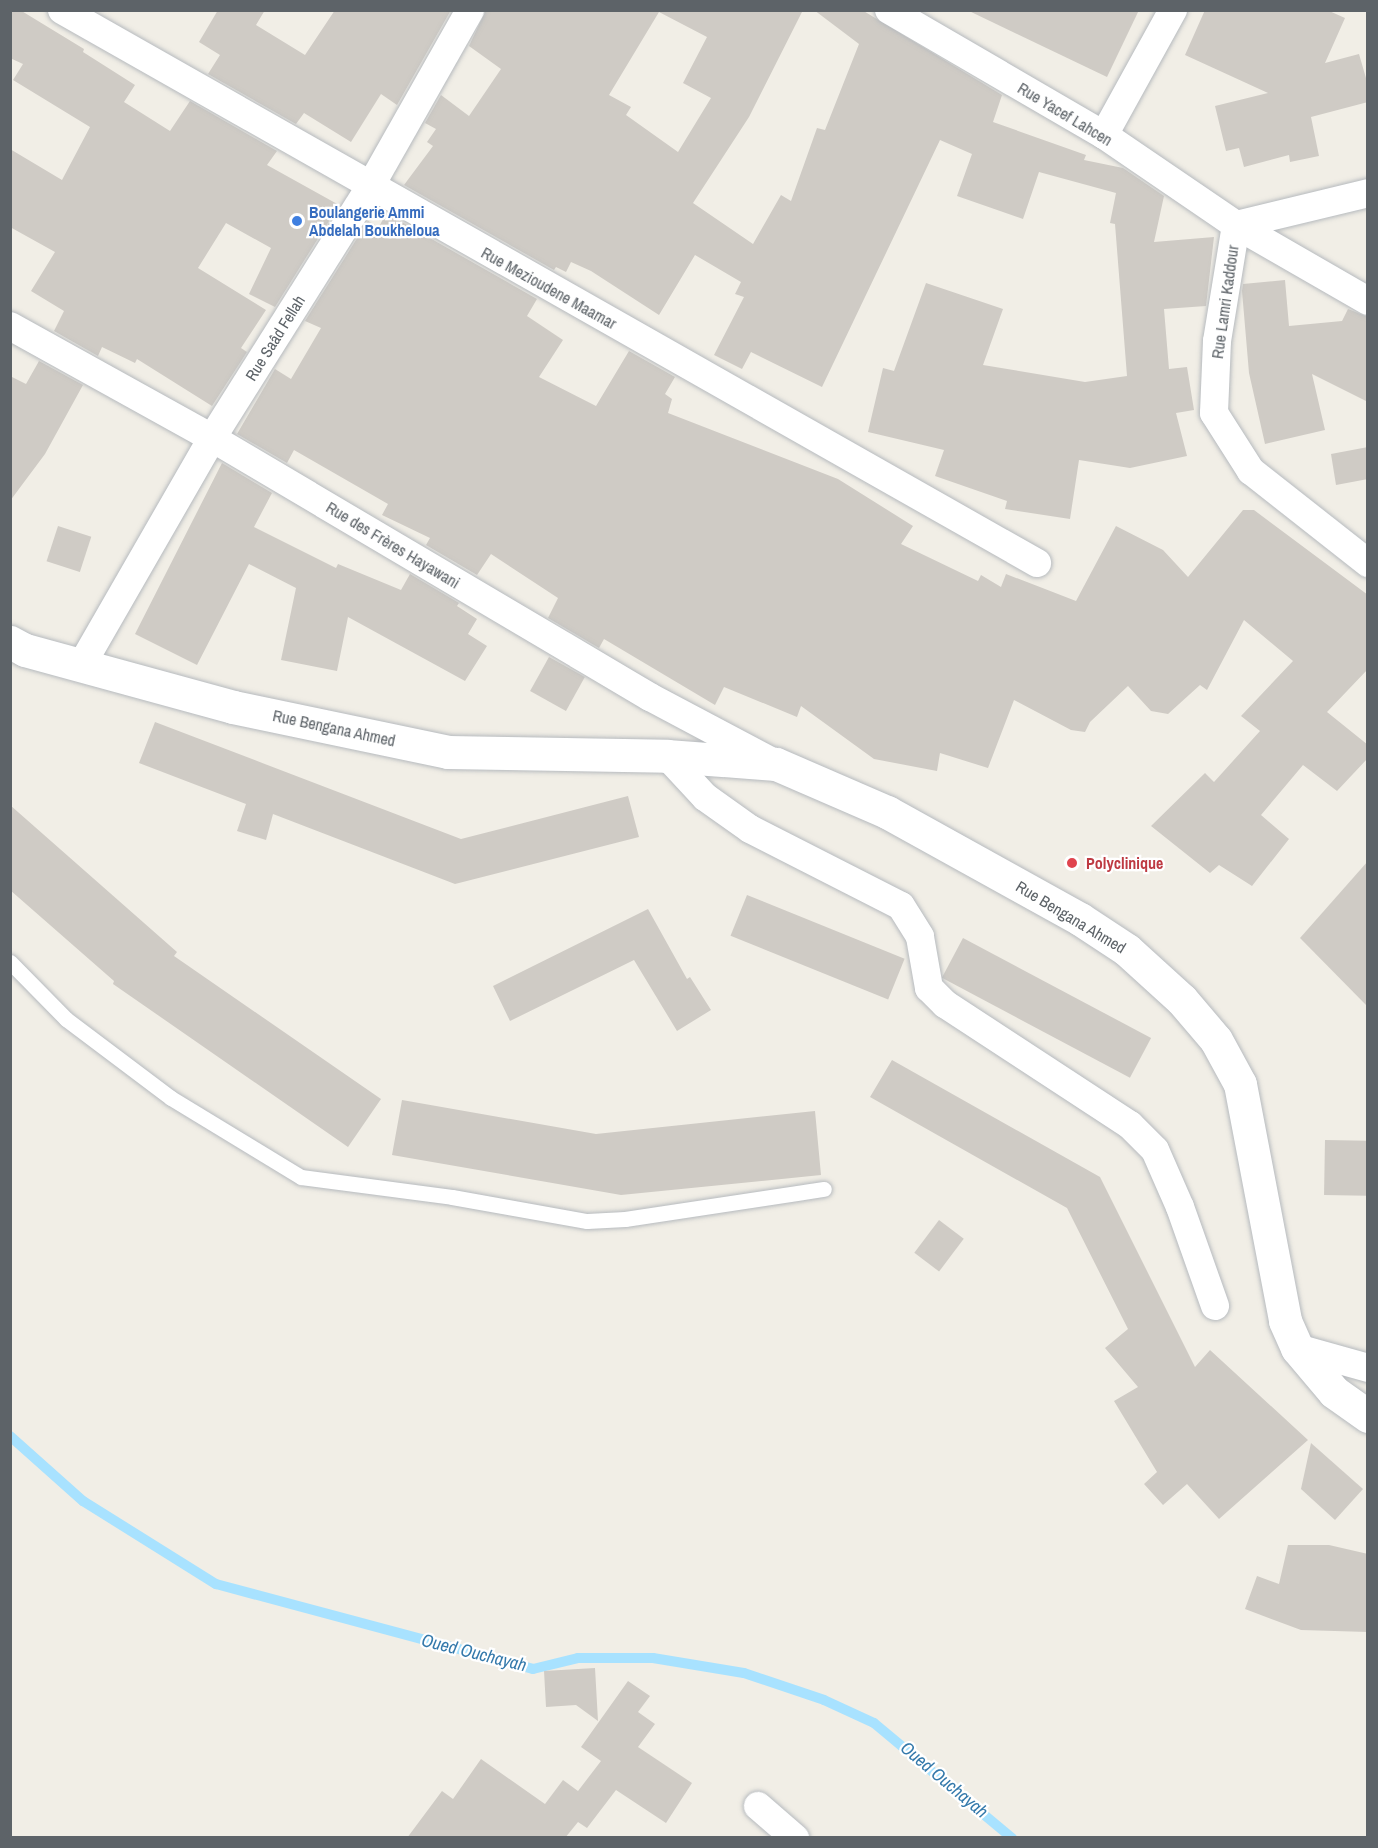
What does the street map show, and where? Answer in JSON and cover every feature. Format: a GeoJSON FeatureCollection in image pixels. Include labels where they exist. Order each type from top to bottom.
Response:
{"type":"FeatureCollection","features":[{"type":"Feature","properties":{"kind":"street","name":"Rue Mezioudene Maamar"},"geometry":{"type":"LineString","coordinates":[[62,10],[370,187],[1037,563]]}},
{"type":"Feature","properties":{"kind":"street","name":"Rue Saâd Fellah"},"geometry":{"type":"LineString","coordinates":[[81,666],[212,438],[370,187],[470,10]]}},
{"type":"Feature","properties":{"kind":"street","name":"Rue Yacef Lahcen"},"geometry":{"type":"LineString","coordinates":[[889,10],[1104,135],[1236,225],[1368,301]]}},
{"type":"Feature","properties":{"kind":"street"},"geometry":{"type":"LineString","coordinates":[[1104,135],[1173,10]]}},
{"type":"Feature","properties":{"kind":"street"},"geometry":{"type":"LineString","coordinates":[[1236,225],[1368,193]]}},
{"type":"Feature","properties":{"kind":"street","name":"Rue Lamri Kaddour"},"geometry":{"type":"LineString","coordinates":[[1236,225],[1217,341],[1214,413],[1251,471],[1368,563]]}},
{"type":"Feature","properties":{"kind":"street","name":"Rue des Frères Hayawani"},"geometry":{"type":"LineString","coordinates":[[10,326],[212,438],[650,697],[776,764]]}},
{"type":"Feature","properties":{"kind":"street","name":"Rue Bengana Ahmed"},"geometry":{"type":"LineString","coordinates":[[10,642],[25,650],[233,707],[448,752],[667,756],[776,764],[887,812],[1080,919],[1127,950],[1182,1000],[1216,1040],[1240,1084],[1279,1297],[1297,1348],[1334,1392],[1368,1416]]}},
{"type":"Feature","properties":{"kind":"street"},"geometry":{"type":"LineString","coordinates":[[667,756],[705,797],[750,829],[901,906],[920,937],[929,988],[945,1004],[1130,1125],[1155,1150],[1180,1207],[1215,1306]]}},
{"type":"Feature","properties":{"kind":"street"},"geometry":{"type":"LineString","coordinates":[[1297,1348],[1368,1368]]}},
{"type":"Feature","properties":{"kind":"street"},"geometry":{"type":"LineString","coordinates":[[758,1806],[795,1838]]}},
{"type":"Feature","properties":{"kind":"lane"},"geometry":{"type":"LineString","coordinates":[[10,962],[66,1019],[171,1098],[302,1177],[452,1197],[587,1221],[625,1219],[824,1189]]}},
{"type":"Feature","properties":{"kind":"building"},"geometry":{"type":"Polygon","coordinates":[[[10,10],[20,10],[84,49],[83,52],[135,85],[124,102],[170,131],[190,101],[277,151],[267,165],[339,205],[275,307],[249,294],[271,248],[226,223],[198,268],[266,310],[241,348],[247,352],[212,406],[137,359],[135,363],[102,347],[98,356],[54,331],[64,311],[31,291],[55,252],[10,227],[10,149],[62,180],[90,127],[13,80],[23,64],[10,58],[10,10]]]}},
{"type":"Feature","properties":{"kind":"building"},"geometry":{"type":"Polygon","coordinates":[[[218,10],[265,10],[256,25],[305,55],[335,10],[451,10],[397,105],[381,94],[351,142],[304,113],[296,124],[208,74],[220,55],[199,42],[218,10]]]}},
{"type":"Feature","properties":{"kind":"building"},"geometry":{"type":"Polygon","coordinates":[[[486,10],[803,10],[749,117],[693,203],[753,244],[781,195],[791,201],[817,128],[825,130],[859,44],[814,10],[862,10],[1002,95],[993,122],[1086,155],[1084,160],[1123,168],[1164,196],[1154,242],[1214,237],[1206,306],[1164,309],[1169,369],[1187,367],[1194,410],[1176,413],[1187,456],[1130,468],[1079,460],[1070,519],[1005,509],[1007,501],[935,476],[944,450],[868,432],[883,368],[894,371],[926,283],[1003,309],[983,365],[1085,382],[1127,376],[1115,224],[1110,223],[1116,193],[1039,172],[1023,219],[957,196],[972,154],[940,140],[822,387],[751,352],[742,369],[714,355],[744,297],[735,294],[741,282],[695,255],[659,315],[591,271],[571,262],[566,272],[556,267],[554,270],[404,185],[433,146],[427,142],[436,129],[425,123],[441,95],[469,116],[501,69],[469,46],[486,10]],[[659,12],[609,95],[631,107],[626,115],[678,152],[711,98],[683,83],[707,37],[659,12]]]}},
{"type":"Feature","properties":{"kind":"building"},"geometry":{"type":"Polygon","coordinates":[[[967,10],[1139,10],[1107,77],[967,10]]]}},
{"type":"Feature","properties":{"kind":"building"},"geometry":{"type":"Polygon","coordinates":[[[1205,10],[1327,10],[1345,18],[1325,63],[1359,54],[1368,85],[1368,102],[1311,117],[1319,156],[1290,162],[1289,155],[1244,167],[1239,148],[1226,151],[1215,106],[1268,93],[1185,55],[1205,10]]]}},
{"type":"Feature","properties":{"kind":"building"},"geometry":{"type":"Polygon","coordinates":[[[386,213],[537,299],[527,316],[563,340],[539,377],[596,406],[629,351],[675,377],[665,394],[672,399],[668,413],[838,479],[913,526],[901,544],[978,581],[981,575],[1001,587],[1006,574],[1076,601],[1116,526],[1163,550],[1188,577],[1243,510],[1254,510],[1368,595],[1368,669],[1327,712],[1368,745],[1368,758],[1337,791],[1303,765],[1261,815],[1289,839],[1252,886],[1219,865],[1210,873],[1151,826],[1205,773],[1214,782],[1260,731],[1241,716],[1293,661],[1244,620],[1207,690],[1200,685],[1168,714],[1151,711],[1128,686],[1090,722],[1085,732],[1071,730],[1014,700],[988,768],[940,753],[937,771],[874,759],[801,706],[797,717],[724,687],[715,705],[604,639],[599,648],[548,618],[558,598],[491,554],[477,575],[426,545],[430,538],[382,515],[388,504],[294,450],[287,463],[237,434],[275,369],[291,379],[321,328],[305,321],[368,221],[379,227],[386,213]]]}},
{"type":"Feature","properties":{"kind":"building"},"geometry":{"type":"Polygon","coordinates":[[[1285,280],[1289,326],[1342,321],[1348,309],[1368,317],[1368,402],[1312,374],[1325,430],[1265,444],[1249,373],[1242,291],[1243,284],[1285,280]]]}},
{"type":"Feature","properties":{"kind":"building"},"geometry":{"type":"Polygon","coordinates":[[[39,361],[83,385],[45,454],[10,501],[10,376],[26,384],[39,361]]]}},
{"type":"Feature","properties":{"kind":"building"},"geometry":{"type":"Polygon","coordinates":[[[1368,447],[1368,479],[1336,485],[1331,454],[1368,447]]]}},
{"type":"Feature","properties":{"kind":"building"},"geometry":{"type":"Polygon","coordinates":[[[222,463],[272,493],[254,527],[336,568],[338,564],[401,590],[410,574],[459,603],[457,606],[477,619],[468,634],[487,646],[465,681],[348,617],[337,671],[281,660],[296,588],[249,564],[197,665],[135,634],[222,463]]]}},
{"type":"Feature","properties":{"kind":"building"},"geometry":{"type":"Polygon","coordinates":[[[58,526],[91,537],[80,572],[47,561],[58,526]]]}},
{"type":"Feature","properties":{"kind":"building"},"geometry":{"type":"Polygon","coordinates":[[[549,657],[585,677],[566,711],[530,691],[549,657]]]}},
{"type":"Feature","properties":{"kind":"building"},"geometry":{"type":"Polygon","coordinates":[[[155,722],[461,839],[628,796],[639,837],[455,884],[273,814],[266,840],[237,831],[246,804],[139,763],[155,722]]]}},
{"type":"Feature","properties":{"kind":"building"},"geometry":{"type":"Polygon","coordinates":[[[10,805],[177,952],[174,956],[381,1099],[348,1147],[113,984],[114,981],[10,890],[10,805]]]}},
{"type":"Feature","properties":{"kind":"building"},"geometry":{"type":"Polygon","coordinates":[[[1368,861],[1368,1007],[1300,938],[1368,861]]]}},
{"type":"Feature","properties":{"kind":"building"},"geometry":{"type":"Polygon","coordinates":[[[747,895],[905,959],[888,999],[731,936],[747,895]]]}},
{"type":"Feature","properties":{"kind":"building"},"geometry":{"type":"Polygon","coordinates":[[[648,909],[687,979],[690,977],[711,1010],[677,1031],[634,960],[510,1021],[493,986],[648,909]]]}},
{"type":"Feature","properties":{"kind":"building"},"geometry":{"type":"Polygon","coordinates":[[[963,938],[1151,1038],[1130,1078],[942,978],[963,938]]]}},
{"type":"Feature","properties":{"kind":"building"},"geometry":{"type":"Polygon","coordinates":[[[892,1060],[1100,1177],[1195,1367],[1210,1350],[1308,1440],[1219,1519],[1187,1484],[1163,1505],[1144,1484],[1157,1472],[1114,1401],[1138,1387],[1105,1348],[1128,1329],[1067,1208],[870,1097],[892,1060]]]}},
{"type":"Feature","properties":{"kind":"building"},"geometry":{"type":"Polygon","coordinates":[[[402,1100],[596,1134],[815,1111],[821,1175],[621,1195],[392,1155],[402,1100]]]}},
{"type":"Feature","properties":{"kind":"building"},"geometry":{"type":"Polygon","coordinates":[[[1325,1140],[1368,1141],[1367,1196],[1324,1195],[1325,1140]]]}},
{"type":"Feature","properties":{"kind":"building"},"geometry":{"type":"Polygon","coordinates":[[[939,1220],[964,1239],[939,1271],[914,1253],[939,1220]]]}},
{"type":"Feature","properties":{"kind":"building"},"geometry":{"type":"Polygon","coordinates":[[[1311,1443],[1363,1489],[1335,1520],[1301,1489],[1311,1443]]]}},
{"type":"Feature","properties":{"kind":"building"},"geometry":{"type":"Polygon","coordinates":[[[1288,1545],[1329,1545],[1368,1554],[1368,1632],[1301,1630],[1245,1609],[1257,1576],[1279,1584],[1288,1545]]]}},
{"type":"Feature","properties":{"kind":"building"},"geometry":{"type":"Polygon","coordinates":[[[595,1668],[598,1721],[576,1705],[546,1707],[544,1671],[595,1668]]]}},
{"type":"Feature","properties":{"kind":"building"},"geometry":{"type":"Polygon","coordinates":[[[628,1681],[650,1696],[638,1712],[655,1724],[638,1747],[692,1783],[666,1823],[616,1790],[587,1828],[578,1822],[565,1838],[407,1838],[442,1791],[453,1799],[481,1759],[545,1804],[563,1780],[578,1791],[601,1761],[581,1747],[628,1681]]]}},
{"type":"Feature","properties":{"kind":"waterway","name":"Oued Ouchayah"},"geometry":{"type":"LineString","coordinates":[[10,1436],[83,1501],[216,1584],[533,1669],[578,1658],[653,1658],[744,1673],[824,1700],[874,1723],[1012,1838]]}},
{"type":"Feature","properties":{"kind":"place","name":"Boulangerie Ammi Abdelah Boukheloua"},"geometry":{"type":"Point","coordinates":[297,221]}},
{"type":"Feature","properties":{"kind":"place","name":"Polyclinique"},"geometry":{"type":"Point","coordinates":[1072,863]}}]}
